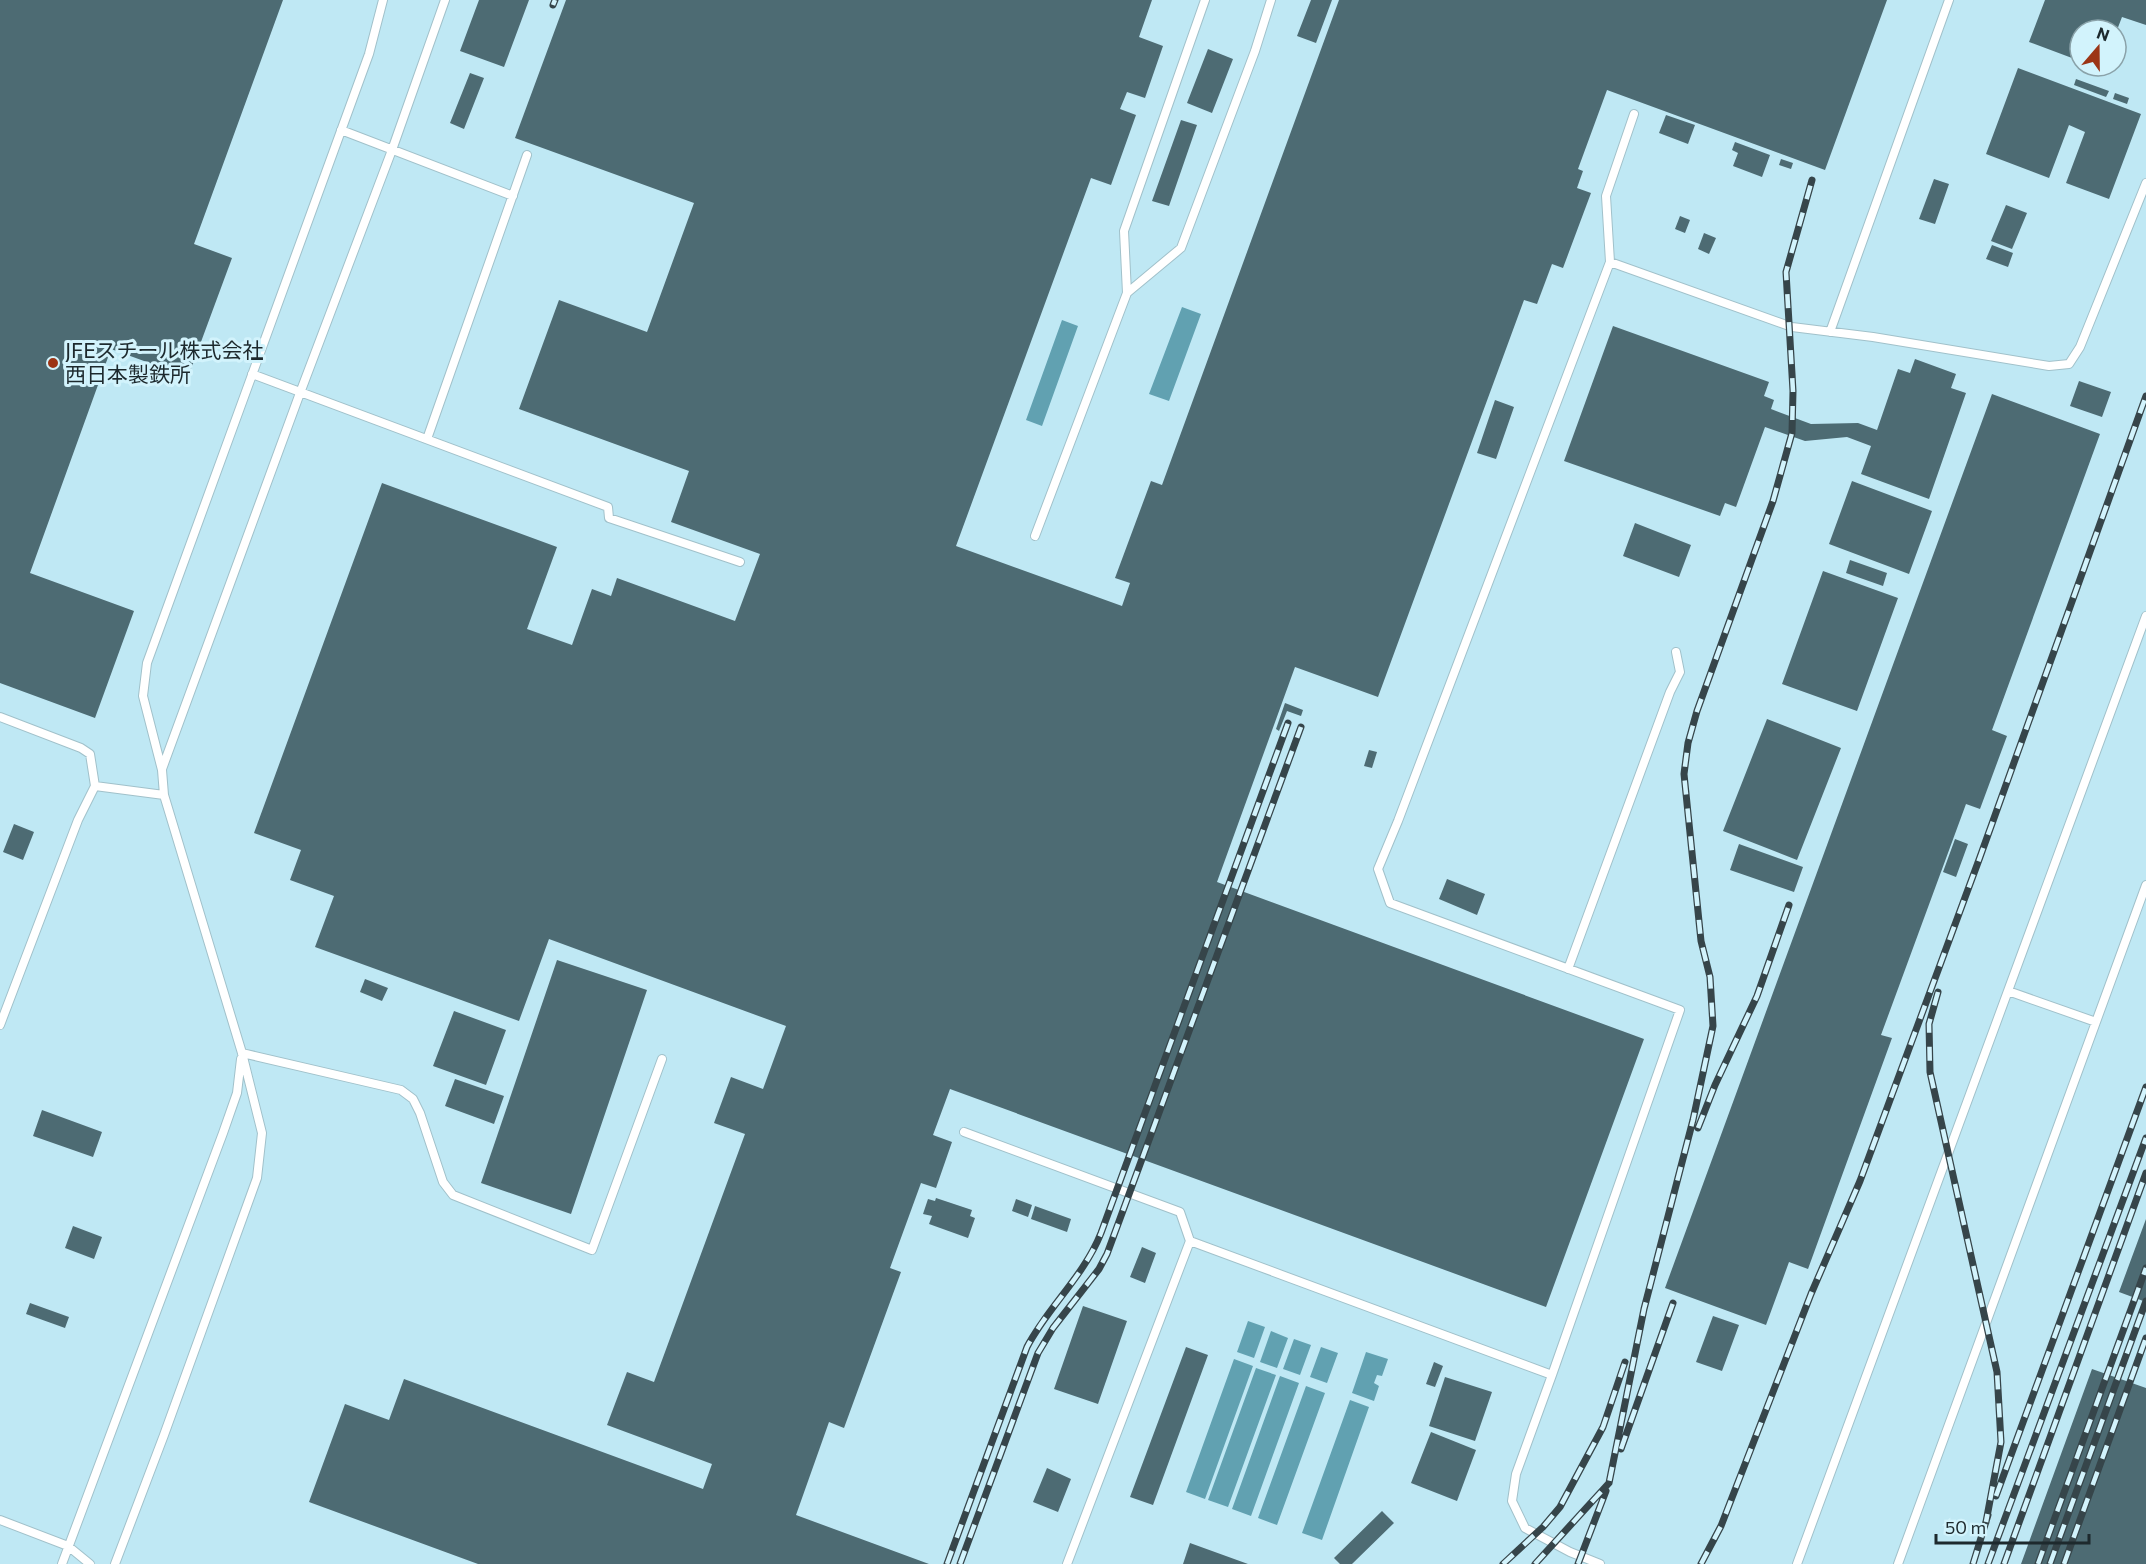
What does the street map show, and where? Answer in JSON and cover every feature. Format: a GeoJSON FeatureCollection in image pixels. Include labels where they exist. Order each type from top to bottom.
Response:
{"type":"FeatureCollection","features":[{"type":"Feature","properties":{"kind":"lane"},"geometry":{"type":"LineString","coordinates":[[115,1564],[257,1178],[262,1133],[242,1053],[164,795],[162,770],[143,696],[147,663],[369,54],[383,0]]}},
{"type":"Feature","properties":{"kind":"lane"},"geometry":{"type":"LineString","coordinates":[[162,770],[392,150],[445,0]]}},
{"type":"Feature","properties":{"kind":"lane"},"geometry":{"type":"LineString","coordinates":[[1035,536],[1127,293],[1124,231],[1205,0]]}},
{"type":"Feature","properties":{"kind":"lane"},"geometry":{"type":"LineString","coordinates":[[1127,293],[1181,248],[1255,51],[1271,0]]}},
{"type":"Feature","properties":{"kind":"lane"},"geometry":{"type":"LineString","coordinates":[[1830,332],[1949,0]]}},
{"type":"Feature","properties":{"kind":"lane"},"geometry":{"type":"LineString","coordinates":[[1600,1564],[1570,1552],[1525,1528],[1512,1501],[1516,1474],[1680,1010],[1390,903],[1378,869],[1610,262],[1606,196],[1634,114]]}},
{"type":"Feature","properties":{"kind":"lane"},"geometry":{"type":"LineString","coordinates":[[341,130],[513,196]]}},
{"type":"Feature","properties":{"kind":"lane"},"geometry":{"type":"LineString","coordinates":[[427,439],[527,155]]}},
{"type":"Feature","properties":{"kind":"lane"},"geometry":{"type":"LineString","coordinates":[[1610,262],[1792,327],[1873,337],[2049,366],[2069,364],[2080,347],[2146,183]]}},
{"type":"Feature","properties":{"kind":"lane"},"geometry":{"type":"LineString","coordinates":[[252,374],[608,507],[609,518],[740,562]]}},
{"type":"Feature","properties":{"kind":"lane"},"geometry":{"type":"LineString","coordinates":[[1797,1564],[2146,616]]}},
{"type":"Feature","properties":{"kind":"lane"},"geometry":{"type":"LineString","coordinates":[[1568,969],[1670,692],[1680,672],[1676,652]]}},
{"type":"Feature","properties":{"kind":"lane"},"geometry":{"type":"LineString","coordinates":[[0,717],[81,748],[90,754],[95,786],[78,820],[0,1025]]}},
{"type":"Feature","properties":{"kind":"lane"},"geometry":{"type":"LineString","coordinates":[[95,786],[164,795]]}},
{"type":"Feature","properties":{"kind":"lane"},"geometry":{"type":"LineString","coordinates":[[1898,1564],[2146,885]]}},
{"type":"Feature","properties":{"kind":"lane"},"geometry":{"type":"LineString","coordinates":[[2007,991],[2096,1022]]}},
{"type":"Feature","properties":{"kind":"lane"},"geometry":{"type":"LineString","coordinates":[[242,1053],[401,1090],[412,1099],[420,1113],[443,1182],[453,1195],[592,1250],[662,1059]]}},
{"type":"Feature","properties":{"kind":"lane"},"geometry":{"type":"LineString","coordinates":[[62,1564],[223,1133],[237,1092],[242,1053]]}},
{"type":"Feature","properties":{"kind":"lane"},"geometry":{"type":"LineString","coordinates":[[964,1132],[1180,1212],[1190,1240],[1067,1564]]}},
{"type":"Feature","properties":{"kind":"lane"},"geometry":{"type":"LineString","coordinates":[[1190,1240],[1552,1375]]}},
{"type":"Feature","properties":{"kind":"lane"},"geometry":{"type":"LineString","coordinates":[[0,1520],[68,1546],[90,1564]]}},
{"type":"Feature","properties":{"kind":"shaded area"},"geometry":{"type":"Polygon","coordinates":[[[0,0],[2146,0],[2146,1564],[0,1564],[0,0]]]}},
{"type":"Feature","properties":{"kind":"shaded area"},"geometry":{"type":"Polygon","coordinates":[[[1182,307],[1201,314],[1169,401],[1149,394],[1182,307]]]}},
{"type":"Feature","properties":{"kind":"shaded area"},"geometry":{"type":"Polygon","coordinates":[[[1062,320],[1078,326],[1042,426],[1026,420],[1062,320]]]}},
{"type":"Feature","properties":{"kind":"shaded area"},"geometry":{"type":"Polygon","coordinates":[[[1248,1321],[1265,1327],[1254,1358],[1237,1352],[1248,1321]]]}},
{"type":"Feature","properties":{"kind":"shaded area"},"geometry":{"type":"Polygon","coordinates":[[[1271,1331],[1288,1338],[1277,1368],[1260,1362],[1271,1331]]]}},
{"type":"Feature","properties":{"kind":"shaded area"},"geometry":{"type":"Polygon","coordinates":[[[1294,1339],[1311,1345],[1300,1375],[1283,1369],[1294,1339]]]}},
{"type":"Feature","properties":{"kind":"shaded area"},"geometry":{"type":"Polygon","coordinates":[[[1321,1347],[1338,1353],[1327,1383],[1310,1377],[1321,1347]]]}},
{"type":"Feature","properties":{"kind":"shaded area"},"geometry":{"type":"Polygon","coordinates":[[[1366,1352],[1388,1359],[1382,1376],[1377,1375],[1374,1383],[1379,1386],[1374,1401],[1352,1393],[1366,1352]]]}},
{"type":"Feature","properties":{"kind":"shaded area"},"geometry":{"type":"Polygon","coordinates":[[[1234,1359],[1253,1366],[1205,1499],[1186,1492],[1234,1359]]]}},
{"type":"Feature","properties":{"kind":"shaded area"},"geometry":{"type":"Polygon","coordinates":[[[1256,1368],[1276,1375],[1228,1507],[1208,1500],[1256,1368]]]}},
{"type":"Feature","properties":{"kind":"shaded area"},"geometry":{"type":"Polygon","coordinates":[[[1280,1376],[1299,1383],[1251,1516],[1232,1509],[1280,1376]]]}},
{"type":"Feature","properties":{"kind":"shaded area"},"geometry":{"type":"Polygon","coordinates":[[[1306,1386],[1325,1393],[1277,1525],[1258,1518],[1306,1386]]]}},
{"type":"Feature","properties":{"kind":"shaded area"},"geometry":{"type":"Polygon","coordinates":[[[1350,1400],[1369,1407],[1322,1540],[1302,1533],[1350,1400]]]}},
{"type":"Feature","properties":{"kind":"building","name":"JFEスチール株式会社 西日本製鉄所"},"geometry":{"type":"Polygon","coordinates":[[[0,0],[283,0],[194,244],[232,258],[188,377],[111,349],[30,573],[134,611],[95,718],[0,683],[0,0]]]}},
{"type":"Feature","properties":{"kind":"building"},"geometry":{"type":"Polygon","coordinates":[[[479,0],[529,0],[504,67],[460,51],[479,0]]]}},
{"type":"Feature","properties":{"kind":"building"},"geometry":{"type":"Polygon","coordinates":[[[566,0],[1152,0],[1139,37],[1163,46],[1145,98],[1127,92],[1120,109],[1136,115],[1111,185],[1091,178],[956,546],[1122,606],[1130,583],[1115,578],[1151,481],[1162,485],[1339,0],[1887,0],[1825,170],[1607,90],[1578,169],[1583,171],[1577,188],[1591,193],[1563,268],[1552,264],[1537,304],[1524,300],[1378,697],[1295,667],[1217,882],[1644,1039],[1546,1307],[950,1089],[933,1135],[952,1142],[936,1188],[921,1183],[890,1268],[901,1272],[844,1428],[829,1422],[796,1515],[929,1564],[478,1564],[309,1502],[345,1404],[389,1420],[404,1379],[703,1489],[712,1464],[607,1425],[627,1372],[654,1382],[745,1134],[714,1123],[731,1077],[763,1089],[786,1026],[549,939],[519,1021],[315,947],[334,896],[290,880],[301,850],[254,833],[382,483],[557,547],[527,629],[572,645],[592,589],[611,596],[617,578],[735,621],[760,554],[671,522],[689,471],[519,409],[559,300],[647,332],[694,203],[515,138],[566,0]]]}},
{"type":"Feature","properties":{"kind":"building"},"geometry":{"type":"Polygon","coordinates":[[[1311,0],[1332,0],[1316,43],[1297,36],[1311,0]]]}},
{"type":"Feature","properties":{"kind":"building"},"geometry":{"type":"Polygon","coordinates":[[[2045,0],[2146,0],[2146,25],[2122,17],[2068,18],[2068,57],[2029,42],[2045,0]]]}},
{"type":"Feature","properties":{"kind":"building"},"geometry":{"type":"Polygon","coordinates":[[[1208,49],[1233,59],[1212,113],[1187,103],[1208,49]]]}},
{"type":"Feature","properties":{"kind":"building"},"geometry":{"type":"Polygon","coordinates":[[[2018,68],[2141,114],[2109,199],[2066,183],[2085,132],[2069,125],[2049,178],[1986,154],[2018,68]]]}},
{"type":"Feature","properties":{"kind":"building"},"geometry":{"type":"Polygon","coordinates":[[[470,73],[484,78],[464,129],[450,123],[470,73]]]}},
{"type":"Feature","properties":{"kind":"building"},"geometry":{"type":"Polygon","coordinates":[[[2076,79],[2109,91],[2106,97],[2074,85],[2076,79]]]}},
{"type":"Feature","properties":{"kind":"building"},"geometry":{"type":"Polygon","coordinates":[[[2115,93],[2129,98],[2127,104],[2113,99],[2115,93]]]}},
{"type":"Feature","properties":{"kind":"building"},"geometry":{"type":"Polygon","coordinates":[[[1666,115],[1695,125],[1688,144],[1659,133],[1666,115]]]}},
{"type":"Feature","properties":{"kind":"building"},"geometry":{"type":"Polygon","coordinates":[[[1181,120],[1197,125],[1169,206],[1152,201],[1181,120]]]}},
{"type":"Feature","properties":{"kind":"building"},"geometry":{"type":"Polygon","coordinates":[[[1735,142],[1770,155],[1762,177],[1733,166],[1738,153],[1732,150],[1735,142]]]}},
{"type":"Feature","properties":{"kind":"building"},"geometry":{"type":"Polygon","coordinates":[[[1781,159],[1793,163],[1791,169],[1779,165],[1781,159]]]}},
{"type":"Feature","properties":{"kind":"building"},"geometry":{"type":"Polygon","coordinates":[[[1934,179],[1949,184],[1935,224],[1919,219],[1934,179]]]}},
{"type":"Feature","properties":{"kind":"building"},"geometry":{"type":"Polygon","coordinates":[[[2006,205],[2027,213],[2012,249],[1991,241],[2006,205]]]}},
{"type":"Feature","properties":{"kind":"building"},"geometry":{"type":"Polygon","coordinates":[[[1680,216],[1690,220],[1685,233],[1675,229],[1680,216]]]}},
{"type":"Feature","properties":{"kind":"building"},"geometry":{"type":"Polygon","coordinates":[[[1704,233],[1716,238],[1709,254],[1698,249],[1704,233]]]}},
{"type":"Feature","properties":{"kind":"building"},"geometry":{"type":"Polygon","coordinates":[[[1992,245],[2013,253],[2008,267],[1986,259],[1992,245]]]}},
{"type":"Feature","properties":{"kind":"building"},"geometry":{"type":"Polygon","coordinates":[[[1613,326],[1769,382],[1764,396],[1774,400],[1771,409],[1811,424],[1858,423],[1877,430],[1898,369],[1910,373],[1915,359],[1956,374],[1951,388],[1966,393],[1929,499],[1861,474],[1871,446],[1847,437],[1805,441],[1765,427],[1736,507],[1725,503],[1720,516],[1564,461],[1613,326]]]}},
{"type":"Feature","properties":{"kind":"building"},"geometry":{"type":"Polygon","coordinates":[[[2079,381],[2111,392],[2102,417],[2070,406],[2079,381]]]}},
{"type":"Feature","properties":{"kind":"building"},"geometry":{"type":"Polygon","coordinates":[[[1992,394],[2100,434],[1992,730],[2007,736],[1980,809],[1966,804],[1881,1035],[1892,1038],[1808,1269],[1789,1262],[1766,1325],[1665,1288],[1992,394]]]}},
{"type":"Feature","properties":{"kind":"building"},"geometry":{"type":"Polygon","coordinates":[[[1495,400],[1514,407],[1496,459],[1477,453],[1495,400]]]}},
{"type":"Feature","properties":{"kind":"building"},"geometry":{"type":"Polygon","coordinates":[[[1852,481],[1932,511],[1909,574],[1829,544],[1852,481]]]}},
{"type":"Feature","properties":{"kind":"building"},"geometry":{"type":"Polygon","coordinates":[[[1635,523],[1691,545],[1679,577],[1623,556],[1635,523]]]}},
{"type":"Feature","properties":{"kind":"building"},"geometry":{"type":"Polygon","coordinates":[[[1850,560],[1887,573],[1883,586],[1846,573],[1850,560]]]}},
{"type":"Feature","properties":{"kind":"building"},"geometry":{"type":"Polygon","coordinates":[[[1823,571],[1898,598],[1857,711],[1782,684],[1823,571]]]}},
{"type":"Feature","properties":{"kind":"building"},"geometry":{"type":"Polygon","coordinates":[[[1285,703],[1303,710],[1301,716],[1287,711],[1279,731],[1276,729],[1285,703]]]}},
{"type":"Feature","properties":{"kind":"building"},"geometry":{"type":"Polygon","coordinates":[[[1767,719],[1841,748],[1797,860],[1723,831],[1767,719]]]}},
{"type":"Feature","properties":{"kind":"building"},"geometry":{"type":"Polygon","coordinates":[[[1369,750],[1377,752],[1372,768],[1364,766],[1369,750]]]}},
{"type":"Feature","properties":{"kind":"building"},"geometry":{"type":"Polygon","coordinates":[[[14,824],[34,832],[23,860],[3,852],[14,824]]]}},
{"type":"Feature","properties":{"kind":"building"},"geometry":{"type":"Polygon","coordinates":[[[1955,839],[1968,844],[1956,877],[1943,872],[1955,839]]]}},
{"type":"Feature","properties":{"kind":"building"},"geometry":{"type":"Polygon","coordinates":[[[1739,844],[1803,867],[1794,892],[1730,870],[1739,844]]]}},
{"type":"Feature","properties":{"kind":"building"},"geometry":{"type":"Polygon","coordinates":[[[1447,879],[1485,894],[1477,915],[1439,899],[1447,879]]]}},
{"type":"Feature","properties":{"kind":"building"},"geometry":{"type":"Polygon","coordinates":[[[557,960],[647,990],[571,1214],[481,1183],[557,960]]]}},
{"type":"Feature","properties":{"kind":"building"},"geometry":{"type":"Polygon","coordinates":[[[365,979],[388,988],[382,1001],[360,992],[365,979]]]}},
{"type":"Feature","properties":{"kind":"building"},"geometry":{"type":"Polygon","coordinates":[[[454,1011],[506,1030],[486,1085],[433,1066],[454,1011]]]}},
{"type":"Feature","properties":{"kind":"building"},"geometry":{"type":"Polygon","coordinates":[[[455,1079],[504,1096],[494,1124],[445,1106],[455,1079]]]}},
{"type":"Feature","properties":{"kind":"building"},"geometry":{"type":"Polygon","coordinates":[[[42,1110],[102,1132],[93,1157],[33,1136],[42,1110]]]}},
{"type":"Feature","properties":{"kind":"building"},"geometry":{"type":"Polygon","coordinates":[[[936,1198],[972,1210],[970,1216],[975,1218],[968,1238],[929,1224],[932,1216],[923,1214],[928,1199],[935,1201],[936,1198]]]}},
{"type":"Feature","properties":{"kind":"building"},"geometry":{"type":"Polygon","coordinates":[[[1016,1199],[1032,1205],[1028,1217],[1012,1211],[1016,1199]]]}},
{"type":"Feature","properties":{"kind":"building"},"geometry":{"type":"Polygon","coordinates":[[[1035,1206],[1071,1219],[1067,1232],[1031,1219],[1035,1206]]]}},
{"type":"Feature","properties":{"kind":"building"},"geometry":{"type":"Polygon","coordinates":[[[2146,1219],[2146,1302],[2119,1292],[2146,1219]]]}},
{"type":"Feature","properties":{"kind":"building"},"geometry":{"type":"Polygon","coordinates":[[[73,1226],[102,1237],[94,1259],[65,1248],[73,1226]]]}},
{"type":"Feature","properties":{"kind":"building"},"geometry":{"type":"Polygon","coordinates":[[[1142,1247],[1156,1253],[1145,1283],[1130,1277],[1142,1247]]]}},
{"type":"Feature","properties":{"kind":"building"},"geometry":{"type":"Polygon","coordinates":[[[30,1303],[69,1317],[65,1328],[26,1314],[30,1303]]]}},
{"type":"Feature","properties":{"kind":"building"},"geometry":{"type":"Polygon","coordinates":[[[1083,1306],[1127,1321],[1098,1404],[1054,1389],[1083,1306]]]}},
{"type":"Feature","properties":{"kind":"building"},"geometry":{"type":"Polygon","coordinates":[[[1713,1316],[1739,1325],[1722,1371],[1696,1362],[1713,1316]]]}},
{"type":"Feature","properties":{"kind":"building"},"geometry":{"type":"Polygon","coordinates":[[[1186,1347],[1208,1355],[1153,1505],[1130,1497],[1186,1347]]]}},
{"type":"Feature","properties":{"kind":"building"},"geometry":{"type":"Polygon","coordinates":[[[1434,1362],[1443,1366],[1435,1387],[1426,1384],[1434,1362]]]}},
{"type":"Feature","properties":{"kind":"building"},"geometry":{"type":"Polygon","coordinates":[[[2092,1369],[2146,1388],[2146,1564],[2021,1564],[2092,1369]]]}},
{"type":"Feature","properties":{"kind":"building"},"geometry":{"type":"Polygon","coordinates":[[[1445,1377],[1492,1392],[1475,1441],[1429,1426],[1445,1377]]]}},
{"type":"Feature","properties":{"kind":"building"},"geometry":{"type":"Polygon","coordinates":[[[1431,1432],[1476,1450],[1457,1501],[1411,1483],[1431,1432]]]}},
{"type":"Feature","properties":{"kind":"building"},"geometry":{"type":"Polygon","coordinates":[[[1047,1468],[1071,1479],[1058,1512],[1033,1502],[1047,1468]]]}},
{"type":"Feature","properties":{"kind":"building"},"geometry":{"type":"Polygon","coordinates":[[[1382,1511],[1394,1523],[1352,1564],[1340,1564],[1334,1558],[1382,1511]]]}},
{"type":"Feature","properties":{"kind":"building"},"geometry":{"type":"Polygon","coordinates":[[[1190,1543],[1248,1564],[1183,1564],[1190,1543]]]}},
{"type":"Feature","properties":{"kind":"railway"},"geometry":{"type":"LineString","coordinates":[[553,5],[555,0]]}},
{"type":"Feature","properties":{"kind":"railway"},"geometry":{"type":"LineString","coordinates":[[1535,1564],[1609,1483],[1644,1309],[1693,1120],[1713,1026],[1710,977],[1701,941],[1684,774],[1688,743],[1697,711],[1773,501],[1792,433],[1793,391],[1786,272],[1812,180]]}},
{"type":"Feature","properties":{"kind":"railway"},"geometry":{"type":"LineString","coordinates":[[1701,1564],[1721,1526],[1811,1294],[1860,1181],[1980,857],[2146,396]]}},
{"type":"Feature","properties":{"kind":"railway"},"geometry":{"type":"LineString","coordinates":[[947,1564],[1027,1347],[1045,1318],[1076,1277],[1094,1249],[1101,1233],[1288,723]]}},
{"type":"Feature","properties":{"kind":"railway"},"geometry":{"type":"LineString","coordinates":[[960,1564],[1038,1353],[1053,1328],[1099,1269],[1107,1254],[1301,727]]}},
{"type":"Feature","properties":{"kind":"railway"},"geometry":{"type":"LineString","coordinates":[[1698,1128],[1715,1085],[1757,996],[1789,905]]}},
{"type":"Feature","properties":{"kind":"railway"},"geometry":{"type":"LineString","coordinates":[[1938,992],[1929,1024],[1930,1072],[1997,1372],[2001,1442],[1986,1522]]}},
{"type":"Feature","properties":{"kind":"railway"},"geometry":{"type":"LineString","coordinates":[[1996,1496],[2146,1087]]}},
{"type":"Feature","properties":{"kind":"railway"},"geometry":{"type":"LineString","coordinates":[[1988,1564],[2146,1138]]}},
{"type":"Feature","properties":{"kind":"railway"},"geometry":{"type":"LineString","coordinates":[[2004,1564],[2146,1173]]}},
{"type":"Feature","properties":{"kind":"railway"},"geometry":{"type":"LineString","coordinates":[[2038,1564],[2146,1268]]}},
{"type":"Feature","properties":{"kind":"railway"},"geometry":{"type":"LineString","coordinates":[[2050,1564],[2146,1301]]}},
{"type":"Feature","properties":{"kind":"railway"},"geometry":{"type":"LineString","coordinates":[[1621,1449],[1673,1303]]}},
{"type":"Feature","properties":{"kind":"railway"},"geometry":{"type":"LineString","coordinates":[[2064,1564],[2146,1338]]}},
{"type":"Feature","properties":{"kind":"railway"},"geometry":{"type":"LineString","coordinates":[[1503,1564],[1543,1527],[1560,1507],[1603,1427],[1625,1362]]}},
{"type":"Feature","properties":{"kind":"railway"},"geometry":{"type":"LineString","coordinates":[[1578,1564],[1606,1491]]}},
{"type":"Feature","properties":{"kind":"railway"},"geometry":{"type":"LineString","coordinates":[[1973,1564],[1988,1515]]}},
{"type":"Feature","properties":{"kind":"place","name":"JFEスチール株式会社 西日本製鉄所"},"geometry":{"type":"Point","coordinates":[53,363]}}]}
